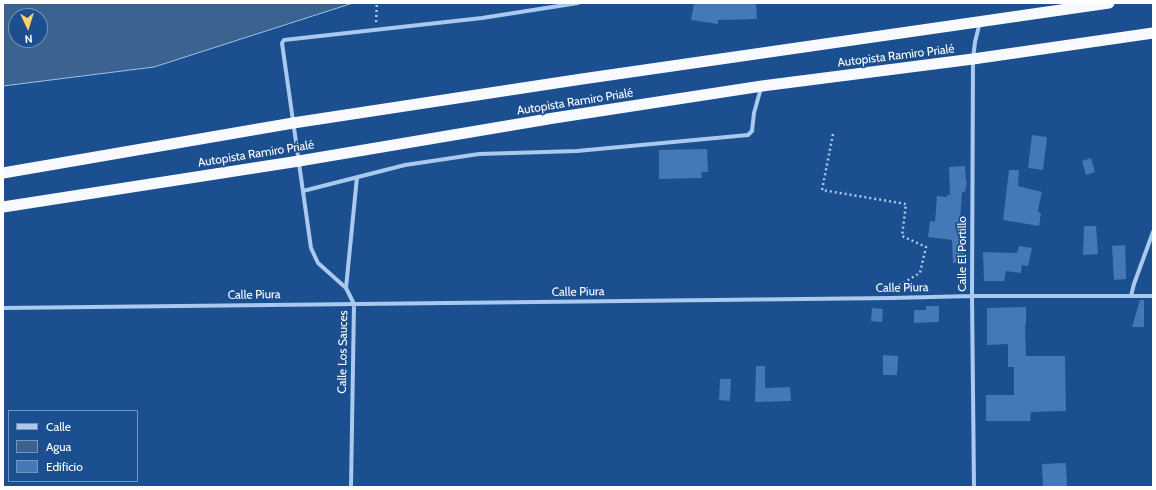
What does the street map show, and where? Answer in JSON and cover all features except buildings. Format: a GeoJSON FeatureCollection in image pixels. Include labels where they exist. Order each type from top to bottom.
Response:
{"type":"FeatureCollection","features":[{"type":"Feature","properties":{"kind":"highway","name":"Autopista Ramiro Prialé"},"geometry":{"type":"LineString","coordinates":[[3,173],[293,123],[582,79],[1109,3]]}},
{"type":"Feature","properties":{"kind":"highway","name":"Autopista Ramiro Prialé"},"geometry":{"type":"LineString","coordinates":[[3,207],[762,86],[973,59],[1153,33]]}},
{"type":"Feature","properties":{"kind":"street"},"geometry":{"type":"LineString","coordinates":[[376,30],[482,18],[578,3]]}},
{"type":"Feature","properties":{"kind":"street","name":"Calle El Portillo"},"geometry":{"type":"LineString","coordinates":[[974,487],[972,296],[973,59],[980,22]]}},
{"type":"Feature","properties":{"kind":"street","name":"Calle Los Sauces"},"geometry":{"type":"LineString","coordinates":[[351,487],[354,304],[346,288],[318,263],[311,248],[282,43],[284,40],[376,30]]}},
{"type":"Feature","properties":{"kind":"street"},"geometry":{"type":"LineString","coordinates":[[303,191],[405,165],[479,154],[578,151],[748,135],[752,131],[754,113],[762,86]]}},
{"type":"Feature","properties":{"kind":"street"},"geometry":{"type":"LineString","coordinates":[[346,288],[358,177]]}},
{"type":"Feature","properties":{"kind":"street"},"geometry":{"type":"LineString","coordinates":[[1131,296],[1153,232]]}},
{"type":"Feature","properties":{"kind":"street","name":"Calle Piura"},"geometry":{"type":"LineString","coordinates":[[3,308],[972,296],[1153,296]]}},
{"type":"Feature","properties":{"kind":"path"},"geometry":{"type":"LineString","coordinates":[[376,30],[377,3]]}},
{"type":"Feature","properties":{"kind":"path"},"geometry":{"type":"LineString","coordinates":[[833,134],[822,190],[906,204],[902,236],[926,248],[920,273],[896,287],[892,298]]}},
{"type":"Feature","properties":{"kind":"water"},"geometry":{"type":"Polygon","coordinates":[[[3,3],[353,3],[154,67],[3,86],[3,3]]]}}]}
